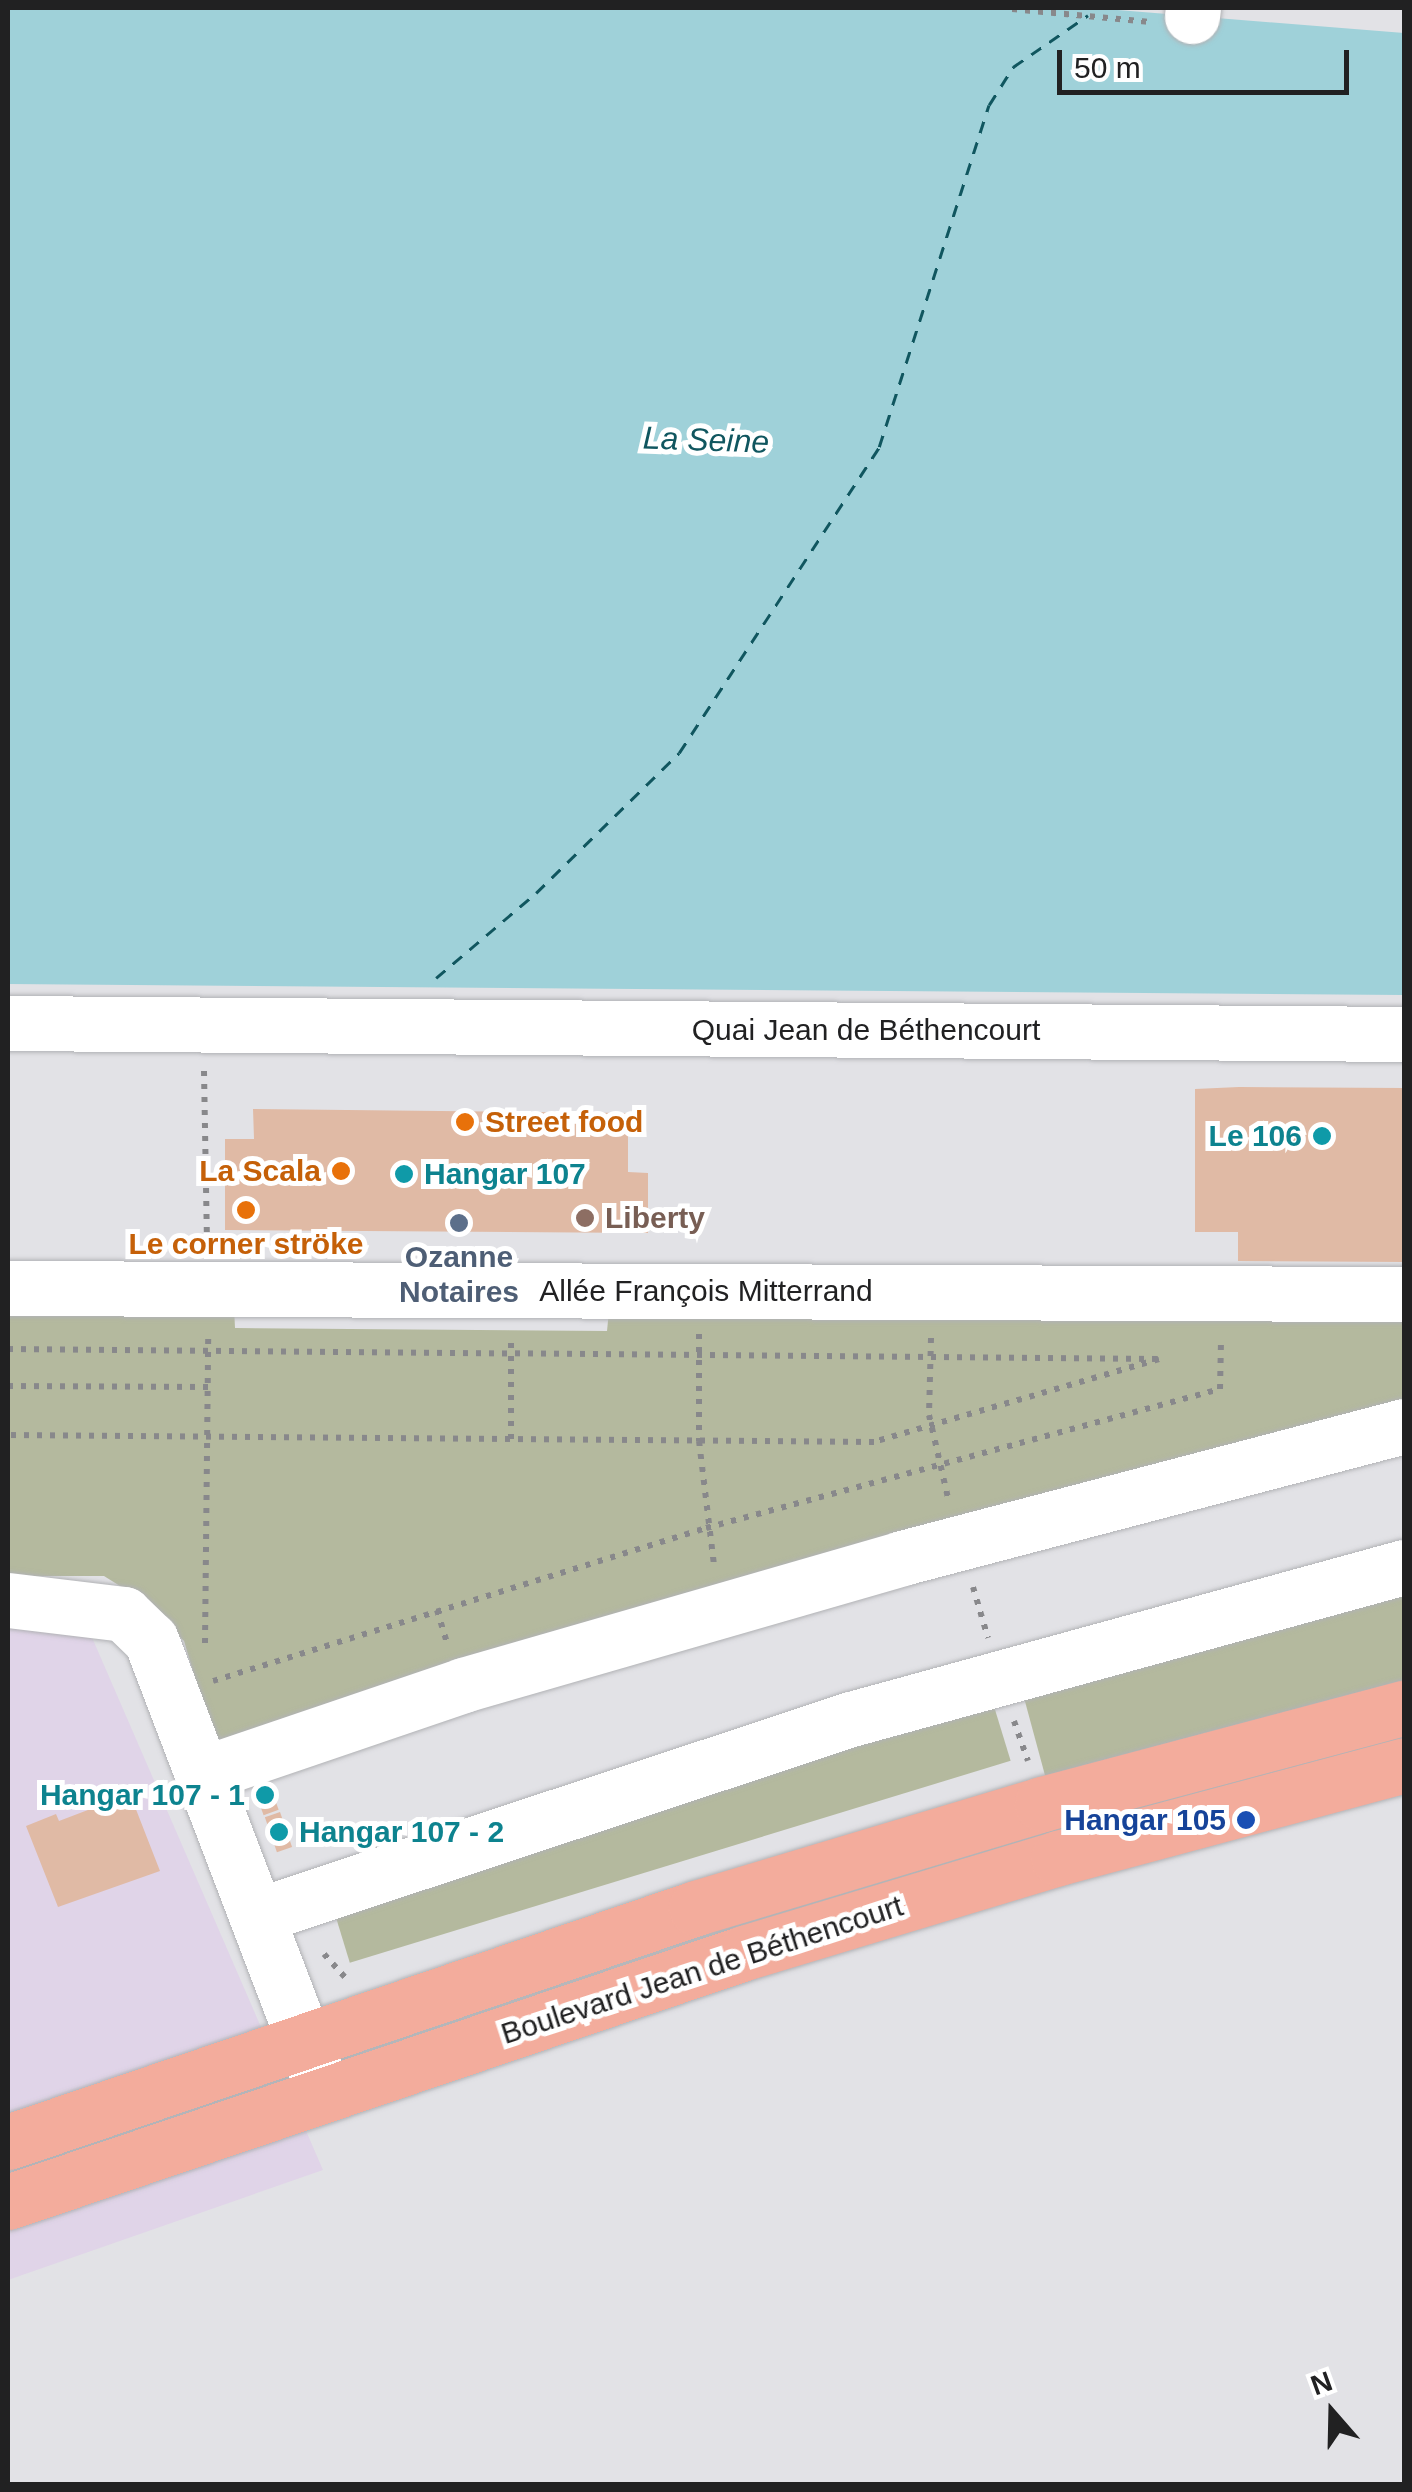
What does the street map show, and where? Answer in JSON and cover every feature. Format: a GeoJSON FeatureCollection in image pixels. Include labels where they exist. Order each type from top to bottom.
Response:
{"type":"FeatureCollection","features":[{"type":"Feature","properties":{"kind":"main road","name":"Boulevard Jean de Béthencourt"},"geometry":{"type":"LineString","coordinates":[[8,2142],[753,1891],[1042,1804],[1404,1708]]}},
{"type":"Feature","properties":{"kind":"main road","name":"Boulevard Jean de Béthencourt"},"geometry":{"type":"LineString","coordinates":[[8,2202],[324,2092],[762,1948],[1404,1764]]}},
{"type":"Feature","properties":{"kind":"street","name":"Quai Jean de Béthencourt"},"geometry":{"type":"LineString","coordinates":[[8,1023],[204,1026],[328,1007],[1404,1034]]}},
{"type":"Feature","properties":{"kind":"street","name":"Allée François Mitterrand"},"geometry":{"type":"LineString","coordinates":[[8,1288],[1404,1294]]}},
{"type":"Feature","properties":{"kind":"street"},"geometry":{"type":"LineString","coordinates":[[205,1773],[463,1686],[902,1558],[1404,1426]]}},
{"type":"Feature","properties":{"kind":"street"},"geometry":{"type":"LineString","coordinates":[[259,1915],[851,1719],[1404,1567]]}},
{"type":"Feature","properties":{"kind":"street"},"geometry":{"type":"LineString","coordinates":[[8,1600],[124,1614],[191,1682],[205,1773],[324,2092]]}},
{"type":"Feature","properties":{"kind":"path"},"geometry":{"type":"LineString","coordinates":[[1012,8],[1191,26],[1192,12]]}},
{"type":"Feature","properties":{"kind":"path"},"geometry":{"type":"LineString","coordinates":[[204,1026],[208,1288],[206,1652]]}},
{"type":"Feature","properties":{"kind":"path"},"geometry":{"type":"LineString","coordinates":[[510,1290],[511,1439]]}},
{"type":"Feature","properties":{"kind":"path"},"geometry":{"type":"LineString","coordinates":[[700,1291],[698,1440],[717,1579]]}},
{"type":"Feature","properties":{"kind":"path"},"geometry":{"type":"LineString","coordinates":[[8,1349],[1159,1360],[874,1442],[8,1434]]}},
{"type":"Feature","properties":{"kind":"path"},"geometry":{"type":"LineString","coordinates":[[8,1386],[208,1387]]}},
{"type":"Feature","properties":{"kind":"shaded area"},"geometry":{"type":"Polygon","coordinates":[[[8,1617],[84,1619],[323,2170],[8,2280],[8,1617]]]}},
{"type":"Feature","properties":{"kind":"green space"},"geometry":{"type":"Polygon","coordinates":[[[8,1307],[234,1307],[235,1328],[607,1331],[609,1311],[1404,1312],[1404,1417],[217,1752],[184,1641],[144,1601],[104,1576],[8,1576],[8,1307]]]}},
{"type":"Feature","properties":{"kind":"green space"},"geometry":{"type":"Polygon","coordinates":[[[1404,1576],[1404,1690],[1046,1779],[1020,1683],[1404,1576]]]}},
{"type":"Feature","properties":{"kind":"green space"},"geometry":{"type":"Polygon","coordinates":[[[989,1690],[1011,1761],[350,1963],[328,1892],[989,1690]]]}},
{"type":"Feature","properties":{"kind":"water","name":"La Seine"},"geometry":{"type":"Polygon","coordinates":[[[8,8],[1093,8],[1404,33],[1404,995],[8,984],[8,8]]]}},
{"type":"Feature","properties":{"kind":"building","name":"Le 106"},"geometry":{"type":"Polygon","coordinates":[[[1404,1088],[1404,1262],[1238,1261],[1238,1232],[1195,1232],[1195,1089],[1404,1088]]]}},
{"type":"Feature","properties":{"kind":"building","name":"Hangar 107"},"geometry":{"type":"Polygon","coordinates":[[[253,1109],[628,1113],[628,1172],[648,1173],[648,1233],[225,1230],[225,1139],[254,1139],[253,1109]]]}},
{"type":"Feature","properties":{"kind":"building","name":"Hangar 107 - 1"},"geometry":{"type":"Polygon","coordinates":[[[266,1775],[279,1810],[264,1815],[251,1780],[266,1775]]]}},
{"type":"Feature","properties":{"kind":"building"},"geometry":{"type":"Polygon","coordinates":[[[130,1794],[160,1871],[58,1907],[26,1826],[56,1814],[59,1821],[130,1794]]]}},
{"type":"Feature","properties":{"kind":"building","name":"Hangar 107 - 2"},"geometry":{"type":"Polygon","coordinates":[[[280,1812],[292,1847],[277,1852],[265,1817],[280,1812]]]}},
{"type":"Feature","properties":{"kind":"ferry route"},"geometry":{"type":"LineString","coordinates":[[436,978],[536,893],[679,753],[879,447],[989,105],[1013,67],[1088,15]]}},
{"type":"Feature","properties":{"kind":"place","name":"Street food"},"geometry":{"type":"Point","coordinates":[465,1122]}},
{"type":"Feature","properties":{"kind":"place","name":"Le 106"},"geometry":{"type":"Point","coordinates":[1322,1136]}},
{"type":"Feature","properties":{"kind":"place","name":"La Scala"},"geometry":{"type":"Point","coordinates":[341,1171]}},
{"type":"Feature","properties":{"kind":"place","name":"Hangar 107"},"geometry":{"type":"Point","coordinates":[404,1174]}},
{"type":"Feature","properties":{"kind":"place","name":"Le corner ströke"},"geometry":{"type":"Point","coordinates":[246,1210]}},
{"type":"Feature","properties":{"kind":"place","name":"Liberty"},"geometry":{"type":"Point","coordinates":[585,1218]}},
{"type":"Feature","properties":{"kind":"place","name":"Ozanne Notaires"},"geometry":{"type":"Point","coordinates":[459,1223]}},
{"type":"Feature","properties":{"kind":"place","name":"Hangar 107 - 1"},"geometry":{"type":"Point","coordinates":[265,1795]}},
{"type":"Feature","properties":{"kind":"place","name":"Hangar 105"},"geometry":{"type":"Point","coordinates":[1246,1820]}},
{"type":"Feature","properties":{"kind":"place","name":"Hangar 107 - 2"},"geometry":{"type":"Point","coordinates":[279,1832]}}]}
